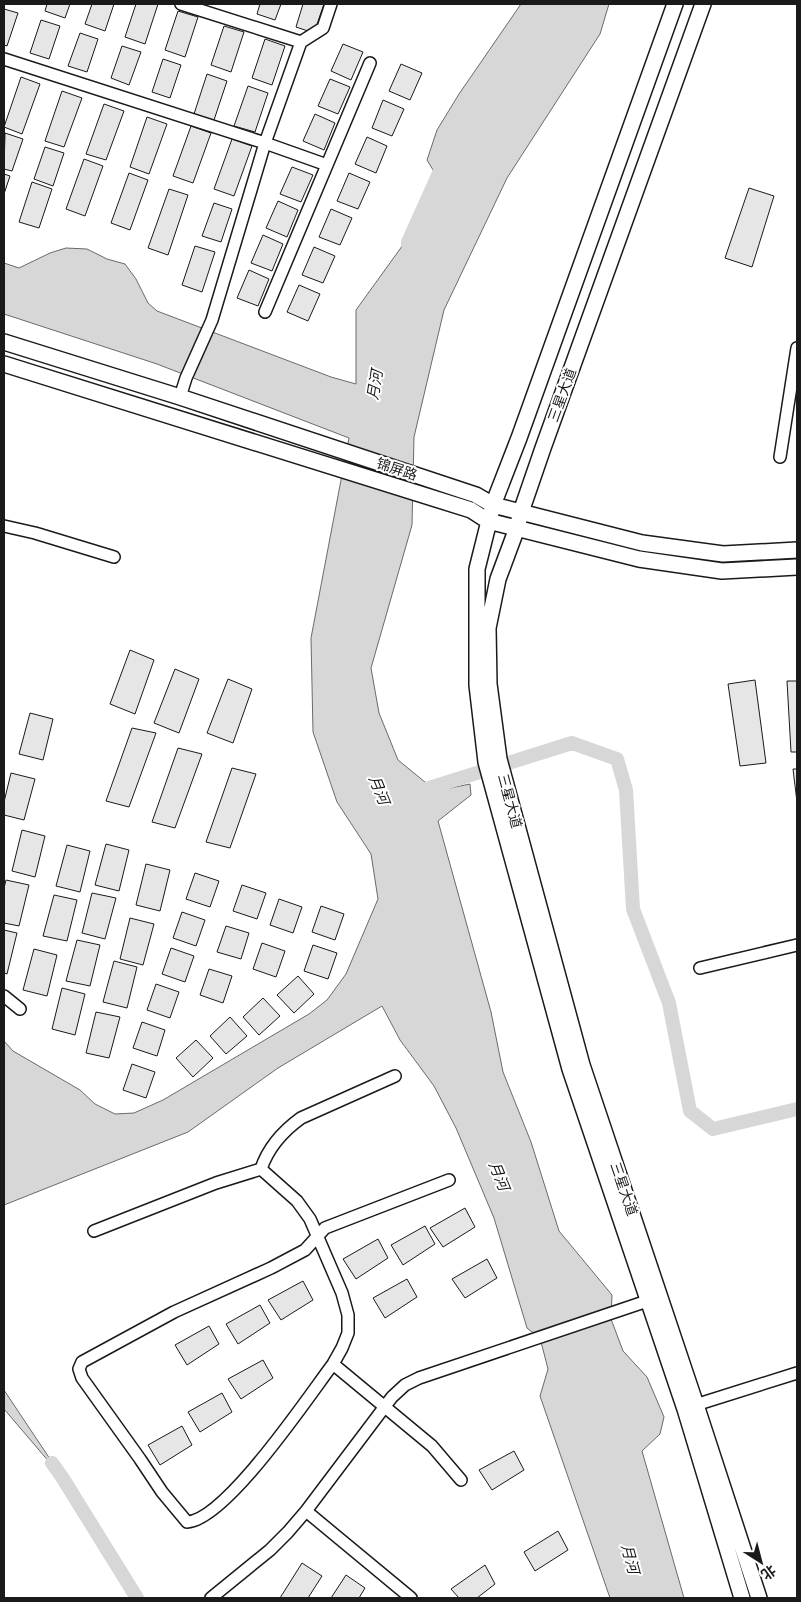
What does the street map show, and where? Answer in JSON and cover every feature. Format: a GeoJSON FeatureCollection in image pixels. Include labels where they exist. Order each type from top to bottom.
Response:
{"type":"FeatureCollection","features":[{"type":"Feature","properties":{"kind":"street"},"geometry":{"type":"LineString","coordinates":[[181,4],[301,42]]}},
{"type":"Feature","properties":{"kind":"street"},"geometry":{"type":"LineString","coordinates":[[180,398],[186,378],[212,320],[264,143],[301,42],[323,28],[331,4]]}},
{"type":"Feature","properties":{"kind":"street","name":"三星大道"},"geometry":{"type":"LineString","coordinates":[[675,4],[488,521],[477,569],[477,685],[496,774],[582,1065],[654,1299],[759,1598]]}},
{"type":"Feature","properties":{"kind":"street","name":"三星大道"},"geometry":{"type":"LineString","coordinates":[[492,756],[488,628],[498,579],[703,4]]}},
{"type":"Feature","properties":{"kind":"street"},"geometry":{"type":"LineString","coordinates":[[4,59],[327,165]]}},
{"type":"Feature","properties":{"kind":"street"},"geometry":{"type":"LineString","coordinates":[[265,312],[370,64]]}},
{"type":"Feature","properties":{"kind":"street","name":"锦屏路"},"geometry":{"type":"LineString","coordinates":[[4,342],[420,476],[476,495],[493,505],[642,543],[723,554],[797,550]]}},
{"type":"Feature","properties":{"kind":"street"},"geometry":{"type":"LineString","coordinates":[[780,457],[797,348]]}},
{"type":"Feature","properties":{"kind":"street","name":"锦屏路"},"geometry":{"type":"LineString","coordinates":[[4,364],[471,510],[488,521],[639,559],[722,571],[797,567]]}},
{"type":"Feature","properties":{"kind":"street"},"geometry":{"type":"LineString","coordinates":[[4,526],[35,533],[114,557]]}},
{"type":"Feature","properties":{"kind":"street"},"geometry":{"type":"LineString","coordinates":[[700,968],[797,945]]}},
{"type":"Feature","properties":{"kind":"street"},"geometry":{"type":"LineString","coordinates":[[4,996],[20,1009]]}},
{"type":"Feature","properties":{"kind":"street"},"geometry":{"type":"LineString","coordinates":[[94,1231],[216,1183],[262,1170],[277,1138],[288,1127],[301,1118],[395,1076]]}},
{"type":"Feature","properties":{"kind":"street"},"geometry":{"type":"LineString","coordinates":[[262,1170],[296,1201],[310,1219],[318,1236],[342,1293],[348,1315],[348,1333],[333,1364],[244,1480],[200,1519],[187,1522],[162,1492],[140,1458],[82,1378],[79,1369],[82,1362],[174,1312],[271,1268],[305,1250],[318,1236],[325,1228],[449,1180]]}},
{"type":"Feature","properties":{"kind":"street"},"geometry":{"type":"LineString","coordinates":[[211,1598],[270,1550],[306,1511],[385,1407],[405,1385],[419,1378],[654,1299]]}},
{"type":"Feature","properties":{"kind":"street"},"geometry":{"type":"LineString","coordinates":[[333,1364],[432,1446],[462,1480]]}},
{"type":"Feature","properties":{"kind":"street"},"geometry":{"type":"LineString","coordinates":[[691,1407],[797,1374]]}},
{"type":"Feature","properties":{"kind":"street","name":"三星大道"},"geometry":{"type":"LineString","coordinates":[[691,1407],[742,1598]]}},
{"type":"Feature","properties":{"kind":"street"},"geometry":{"type":"LineString","coordinates":[[306,1511],[411,1598]]}},
{"type":"Feature","properties":{"kind":"water"},"geometry":{"type":"Polygon","coordinates":[[[521,4],[609,4],[600,34],[507,178],[444,310],[414,437],[412,525],[371,668],[379,713],[398,760],[436,791],[470,784],[471,795],[438,821],[491,1012],[503,1072],[531,1142],[559,1231],[612,1295],[611,1319],[623,1351],[647,1377],[664,1417],[660,1434],[642,1451],[684,1598],[610,1598],[540,1396],[548,1369],[540,1338],[527,1328],[494,1218],[456,1128],[434,1086],[400,1040],[382,1006],[278,1068],[188,1132],[4,1205],[4,1041],[13,1051],[80,1090],[95,1104],[115,1114],[134,1113],[163,1100],[309,1014],[327,1000],[346,974],[378,899],[371,854],[337,802],[313,732],[311,638],[349,438],[157,364],[4,314],[4,263],[19,268],[50,253],[66,248],[87,249],[107,259],[125,264],[136,279],[148,303],[157,311],[331,377],[356,384],[356,310],[444,188],[427,160],[437,130],[459,94],[521,4]]]}},
{"type":"Feature","properties":{"kind":"water"},"geometry":{"type":"Polygon","coordinates":[[[4,1390],[62,1477],[4,1409],[4,1390]]]}},
{"type":"Feature","properties":{"kind":"building"},"geometry":{"type":"Polygon","coordinates":[[[47,4],[70,4],[65,18],[45,11],[47,4]]]}},
{"type":"Feature","properties":{"kind":"building"},"geometry":{"type":"Polygon","coordinates":[[[92,4],[114,4],[105,31],[85,24],[92,4]]]}},
{"type":"Feature","properties":{"kind":"building"},"geometry":{"type":"Polygon","coordinates":[[[136,4],[158,4],[145,44],[125,37],[136,4]]]}},
{"type":"Feature","properties":{"kind":"building"},"geometry":{"type":"Polygon","coordinates":[[[260,4],[281,4],[275,20],[257,14],[260,4]]]}},
{"type":"Feature","properties":{"kind":"building"},"geometry":{"type":"Polygon","coordinates":[[[303,4],[324,4],[314,33],[296,27],[303,4]]]}},
{"type":"Feature","properties":{"kind":"building"},"geometry":{"type":"Polygon","coordinates":[[[4,9],[18,13],[7,46],[4,45],[4,9]]]}},
{"type":"Feature","properties":{"kind":"building"},"geometry":{"type":"Polygon","coordinates":[[[178,11],[198,17],[185,57],[165,50],[178,11]]]}},
{"type":"Feature","properties":{"kind":"building"},"geometry":{"type":"Polygon","coordinates":[[[41,20],[60,26],[49,59],[30,53],[41,20]]]}},
{"type":"Feature","properties":{"kind":"building"},"geometry":{"type":"Polygon","coordinates":[[[224,26],[244,32],[231,72],[211,65],[224,26]]]}},
{"type":"Feature","properties":{"kind":"building"},"geometry":{"type":"Polygon","coordinates":[[[80,33],[98,39],[87,72],[68,66],[80,33]]]}},
{"type":"Feature","properties":{"kind":"building"},"geometry":{"type":"Polygon","coordinates":[[[265,39],[285,46],[272,85],[252,78],[265,39]]]}},
{"type":"Feature","properties":{"kind":"building"},"geometry":{"type":"Polygon","coordinates":[[[343,44],[363,52],[351,80],[331,71],[343,44]]]}},
{"type":"Feature","properties":{"kind":"building"},"geometry":{"type":"Polygon","coordinates":[[[122,46],[141,52],[129,85],[111,78],[122,46]]]}},
{"type":"Feature","properties":{"kind":"building"},"geometry":{"type":"Polygon","coordinates":[[[163,59],[181,65],[170,98],[152,92],[163,59]]]}},
{"type":"Feature","properties":{"kind":"building"},"geometry":{"type":"Polygon","coordinates":[[[401,64],[422,73],[410,100],[389,91],[401,64]]]}},
{"type":"Feature","properties":{"kind":"building"},"geometry":{"type":"Polygon","coordinates":[[[207,74],[227,81],[214,120],[194,114],[207,74]]]}},
{"type":"Feature","properties":{"kind":"building"},"geometry":{"type":"Polygon","coordinates":[[[21,77],[40,84],[22,134],[4,127],[21,77]]]}},
{"type":"Feature","properties":{"kind":"building"},"geometry":{"type":"Polygon","coordinates":[[[330,79],[350,87],[338,114],[318,106],[330,79]]]}},
{"type":"Feature","properties":{"kind":"building"},"geometry":{"type":"Polygon","coordinates":[[[248,86],[268,93],[255,132],[234,126],[248,86]]]}},
{"type":"Feature","properties":{"kind":"building"},"geometry":{"type":"Polygon","coordinates":[[[62,91],[82,98],[64,147],[45,141],[62,91]]]}},
{"type":"Feature","properties":{"kind":"building"},"geometry":{"type":"Polygon","coordinates":[[[383,100],[404,109],[392,136],[372,128],[383,100]]]}},
{"type":"Feature","properties":{"kind":"building"},"geometry":{"type":"Polygon","coordinates":[[[104,104],[124,111],[106,160],[86,154],[104,104]]]}},
{"type":"Feature","properties":{"kind":"building"},"geometry":{"type":"Polygon","coordinates":[[[315,114],[335,123],[324,150],[303,141],[315,114]]]}},
{"type":"Feature","properties":{"kind":"building"},"geometry":{"type":"Polygon","coordinates":[[[147,117],[167,124],[149,174],[130,167],[147,117]]]}},
{"type":"Feature","properties":{"kind":"building"},"geometry":{"type":"Polygon","coordinates":[[[191,126],[211,133],[193,183],[173,176],[191,126]]]}},
{"type":"Feature","properties":{"kind":"building"},"geometry":{"type":"Polygon","coordinates":[[[5,133],[23,139],[12,171],[4,169],[5,133]]]}},
{"type":"Feature","properties":{"kind":"building"},"geometry":{"type":"Polygon","coordinates":[[[367,137],[387,146],[376,173],[355,164],[367,137]]]}},
{"type":"Feature","properties":{"kind":"building"},"geometry":{"type":"Polygon","coordinates":[[[232,139],[252,146],[234,196],[214,189],[232,139]]]}},
{"type":"Feature","properties":{"kind":"building"},"geometry":{"type":"Polygon","coordinates":[[[45,147],[64,153],[53,186],[34,179],[45,147]]]}},
{"type":"Feature","properties":{"kind":"building"},"geometry":{"type":"Polygon","coordinates":[[[84,159],[103,166],[85,216],[66,209],[84,159]]]}},
{"type":"Feature","properties":{"kind":"building"},"geometry":{"type":"Polygon","coordinates":[[[292,167],[313,175],[301,202],[280,194],[292,167]]]}},
{"type":"Feature","properties":{"kind":"building"},"geometry":{"type":"Polygon","coordinates":[[[129,173],[148,180],[130,230],[111,223],[129,173]]]}},
{"type":"Feature","properties":{"kind":"building"},"geometry":{"type":"Polygon","coordinates":[[[349,173],[370,182],[358,209],[337,201],[349,173]]]}},
{"type":"Feature","properties":{"kind":"building"},"geometry":{"type":"Polygon","coordinates":[[[4,174],[10,176],[4,194],[4,174]]]}},
{"type":"Feature","properties":{"kind":"building"},"geometry":{"type":"Polygon","coordinates":[[[32,182],[52,189],[39,228],[19,222],[32,182]]]}},
{"type":"Feature","properties":{"kind":"building"},"geometry":{"type":"Polygon","coordinates":[[[749,188],[774,196],[752,267],[725,258],[749,188]]]}},
{"type":"Feature","properties":{"kind":"building"},"geometry":{"type":"Polygon","coordinates":[[[169,189],[188,195],[168,255],[148,248],[169,189]]]}},
{"type":"Feature","properties":{"kind":"building"},"geometry":{"type":"Polygon","coordinates":[[[278,201],[298,210],[287,237],[266,228],[278,201]]]}},
{"type":"Feature","properties":{"kind":"building"},"geometry":{"type":"Polygon","coordinates":[[[214,203],[232,209],[221,242],[202,236],[214,203]]]}},
{"type":"Feature","properties":{"kind":"building"},"geometry":{"type":"Polygon","coordinates":[[[331,209],[352,218],[340,245],[319,237],[331,209]]]}},
{"type":"Feature","properties":{"kind":"building"},"geometry":{"type":"Polygon","coordinates":[[[263,235],[283,244],[272,271],[251,263],[263,235]]]}},
{"type":"Feature","properties":{"kind":"building"},"geometry":{"type":"Polygon","coordinates":[[[195,246],[215,252],[202,292],[182,285],[195,246]]]}},
{"type":"Feature","properties":{"kind":"building"},"geometry":{"type":"Polygon","coordinates":[[[314,247],[335,256],[323,283],[302,275],[314,247]]]}},
{"type":"Feature","properties":{"kind":"building"},"geometry":{"type":"Polygon","coordinates":[[[249,270],[269,279],[258,306],[237,298],[249,270]]]}},
{"type":"Feature","properties":{"kind":"building"},"geometry":{"type":"Polygon","coordinates":[[[299,285],[320,294],[308,321],[287,312],[299,285]]]}},
{"type":"Feature","properties":{"kind":"building"},"geometry":{"type":"Polygon","coordinates":[[[130,650],[154,660],[135,714],[110,704],[130,650]]]}},
{"type":"Feature","properties":{"kind":"building"},"geometry":{"type":"Polygon","coordinates":[[[175,669],[199,679],[179,733],[154,723],[175,669]]]}},
{"type":"Feature","properties":{"kind":"building"},"geometry":{"type":"Polygon","coordinates":[[[228,679],[252,689],[233,743],[207,733],[228,679]]]}},
{"type":"Feature","properties":{"kind":"building"},"geometry":{"type":"Polygon","coordinates":[[[755,680],[766,763],[740,766],[728,684],[755,680]]]}},
{"type":"Feature","properties":{"kind":"building"},"geometry":{"type":"Polygon","coordinates":[[[787,681],[797,681],[797,752],[791,752],[787,681]]]}},
{"type":"Feature","properties":{"kind":"building"},"geometry":{"type":"Polygon","coordinates":[[[30,713],[53,719],[43,760],[19,754],[30,713]]]}},
{"type":"Feature","properties":{"kind":"building"},"geometry":{"type":"Polygon","coordinates":[[[132,728],[156,733],[129,807],[106,801],[132,728]]]}},
{"type":"Feature","properties":{"kind":"building"},"geometry":{"type":"Polygon","coordinates":[[[178,748],[202,754],[175,828],[152,822],[178,748]]]}},
{"type":"Feature","properties":{"kind":"building"},"geometry":{"type":"Polygon","coordinates":[[[232,768],[256,774],[230,848],[206,842],[232,768]]]}},
{"type":"Feature","properties":{"kind":"building"},"geometry":{"type":"Polygon","coordinates":[[[793,769],[797,769],[797,802],[793,769]]]}},
{"type":"Feature","properties":{"kind":"building"},"geometry":{"type":"Polygon","coordinates":[[[11,773],[35,779],[24,820],[4,815],[4,802],[11,773]]]}},
{"type":"Feature","properties":{"kind":"building"},"geometry":{"type":"Polygon","coordinates":[[[22,830],[45,836],[35,877],[12,871],[22,830]]]}},
{"type":"Feature","properties":{"kind":"building"},"geometry":{"type":"Polygon","coordinates":[[[106,844],[129,850],[119,891],[95,885],[106,844]]]}},
{"type":"Feature","properties":{"kind":"building"},"geometry":{"type":"Polygon","coordinates":[[[67,845],[90,851],[80,892],[56,886],[67,845]]]}},
{"type":"Feature","properties":{"kind":"building"},"geometry":{"type":"Polygon","coordinates":[[[146,864],[170,870],[160,911],[136,905],[146,864]]]}},
{"type":"Feature","properties":{"kind":"building"},"geometry":{"type":"Polygon","coordinates":[[[195,873],[219,881],[210,907],[186,899],[195,873]]]}},
{"type":"Feature","properties":{"kind":"building"},"geometry":{"type":"Polygon","coordinates":[[[6,880],[29,885],[19,926],[4,923],[4,888],[6,880]]]}},
{"type":"Feature","properties":{"kind":"building"},"geometry":{"type":"Polygon","coordinates":[[[242,885],[266,893],[257,919],[233,911],[242,885]]]}},
{"type":"Feature","properties":{"kind":"building"},"geometry":{"type":"Polygon","coordinates":[[[92,893],[116,898],[105,939],[82,933],[92,893]]]}},
{"type":"Feature","properties":{"kind":"building"},"geometry":{"type":"Polygon","coordinates":[[[54,895],[77,900],[67,941],[43,936],[54,895]]]}},
{"type":"Feature","properties":{"kind":"building"},"geometry":{"type":"Polygon","coordinates":[[[279,899],[302,907],[293,933],[270,925],[279,899]]]}},
{"type":"Feature","properties":{"kind":"building"},"geometry":{"type":"Polygon","coordinates":[[[321,906],[344,914],[335,940],[312,932],[321,906]]]}},
{"type":"Feature","properties":{"kind":"building"},"geometry":{"type":"Polygon","coordinates":[[[182,912],[205,920],[196,946],[173,938],[182,912]]]}},
{"type":"Feature","properties":{"kind":"building"},"geometry":{"type":"Polygon","coordinates":[[[130,918],[154,924],[143,965],[120,959],[130,918]]]}},
{"type":"Feature","properties":{"kind":"building"},"geometry":{"type":"Polygon","coordinates":[[[226,926],[249,933],[241,959],[217,952],[226,926]]]}},
{"type":"Feature","properties":{"kind":"building"},"geometry":{"type":"Polygon","coordinates":[[[4,930],[17,933],[7,974],[4,973],[4,930]]]}},
{"type":"Feature","properties":{"kind":"building"},"geometry":{"type":"Polygon","coordinates":[[[77,940],[100,945],[90,986],[66,981],[77,940]]]}},
{"type":"Feature","properties":{"kind":"building"},"geometry":{"type":"Polygon","coordinates":[[[262,943],[285,951],[276,977],[253,969],[262,943]]]}},
{"type":"Feature","properties":{"kind":"building"},"geometry":{"type":"Polygon","coordinates":[[[313,945],[337,953],[328,979],[304,971],[313,945]]]}},
{"type":"Feature","properties":{"kind":"building"},"geometry":{"type":"Polygon","coordinates":[[[171,948],[194,956],[185,982],[162,974],[171,948]]]}},
{"type":"Feature","properties":{"kind":"building"},"geometry":{"type":"Polygon","coordinates":[[[34,949],[57,955],[47,996],[23,990],[34,949]]]}},
{"type":"Feature","properties":{"kind":"building"},"geometry":{"type":"Polygon","coordinates":[[[114,961],[137,967],[127,1008],[103,1002],[114,961]]]}},
{"type":"Feature","properties":{"kind":"building"},"geometry":{"type":"Polygon","coordinates":[[[209,969],[232,976],[223,1003],[200,995],[209,969]]]}},
{"type":"Feature","properties":{"kind":"building"},"geometry":{"type":"Polygon","coordinates":[[[298,976],[314,994],[294,1013],[277,995],[298,976]]]}},
{"type":"Feature","properties":{"kind":"building"},"geometry":{"type":"Polygon","coordinates":[[[156,984],[179,992],[170,1018],[147,1010],[156,984]]]}},
{"type":"Feature","properties":{"kind":"building"},"geometry":{"type":"Polygon","coordinates":[[[62,988],[85,994],[75,1035],[52,1029],[62,988]]]}},
{"type":"Feature","properties":{"kind":"building"},"geometry":{"type":"Polygon","coordinates":[[[263,998],[280,1016],[259,1035],[243,1017],[263,998]]]}},
{"type":"Feature","properties":{"kind":"building"},"geometry":{"type":"Polygon","coordinates":[[[96,1012],[120,1017],[109,1058],[86,1053],[96,1012]]]}},
{"type":"Feature","properties":{"kind":"building"},"geometry":{"type":"Polygon","coordinates":[[[230,1017],[247,1036],[226,1054],[210,1036],[230,1017]]]}},
{"type":"Feature","properties":{"kind":"building"},"geometry":{"type":"Polygon","coordinates":[[[142,1022],[165,1030],[157,1056],[133,1048],[142,1022]]]}},
{"type":"Feature","properties":{"kind":"building"},"geometry":{"type":"Polygon","coordinates":[[[196,1040],[213,1058],[193,1077],[176,1058],[196,1040]]]}},
{"type":"Feature","properties":{"kind":"building"},"geometry":{"type":"Polygon","coordinates":[[[132,1064],[155,1072],[146,1098],[123,1090],[132,1064]]]}},
{"type":"Feature","properties":{"kind":"building"},"geometry":{"type":"Polygon","coordinates":[[[465,1208],[475,1227],[443,1247],[430,1228],[465,1208]]]}},
{"type":"Feature","properties":{"kind":"building"},"geometry":{"type":"Polygon","coordinates":[[[425,1226],[435,1244],[403,1265],[391,1245],[425,1226]]]}},
{"type":"Feature","properties":{"kind":"building"},"geometry":{"type":"Polygon","coordinates":[[[378,1239],[388,1258],[356,1279],[343,1259],[378,1239]]]}},
{"type":"Feature","properties":{"kind":"building"},"geometry":{"type":"Polygon","coordinates":[[[487,1259],[497,1278],[465,1298],[452,1279],[487,1259]]]}},
{"type":"Feature","properties":{"kind":"building"},"geometry":{"type":"Polygon","coordinates":[[[407,1279],[417,1297],[385,1318],[373,1298],[407,1279]]]}},
{"type":"Feature","properties":{"kind":"building"},"geometry":{"type":"Polygon","coordinates":[[[303,1281],[313,1300],[281,1320],[268,1300],[303,1281]]]}},
{"type":"Feature","properties":{"kind":"building"},"geometry":{"type":"Polygon","coordinates":[[[260,1305],[270,1323],[238,1344],[226,1324],[260,1305]]]}},
{"type":"Feature","properties":{"kind":"building"},"geometry":{"type":"Polygon","coordinates":[[[209,1326],[219,1344],[187,1365],[175,1345],[209,1326]]]}},
{"type":"Feature","properties":{"kind":"building"},"geometry":{"type":"Polygon","coordinates":[[[263,1360],[273,1378],[241,1399],[228,1379],[263,1360]]]}},
{"type":"Feature","properties":{"kind":"building"},"geometry":{"type":"Polygon","coordinates":[[[222,1393],[232,1412],[200,1432],[188,1412],[222,1393]]]}},
{"type":"Feature","properties":{"kind":"building"},"geometry":{"type":"Polygon","coordinates":[[[182,1426],[192,1445],[160,1465],[148,1445],[182,1426]]]}},
{"type":"Feature","properties":{"kind":"building"},"geometry":{"type":"Polygon","coordinates":[[[514,1451],[524,1470],[492,1490],[479,1470],[514,1451]]]}},
{"type":"Feature","properties":{"kind":"building"},"geometry":{"type":"Polygon","coordinates":[[[558,1531],[568,1550],[535,1571],[524,1552],[558,1531]]]}},
{"type":"Feature","properties":{"kind":"building"},"geometry":{"type":"Polygon","coordinates":[[[302,1563],[322,1576],[308,1598],[280,1598],[302,1563]]]}},
{"type":"Feature","properties":{"kind":"building"},"geometry":{"type":"Polygon","coordinates":[[[485,1565],[495,1584],[477,1598],[459,1598],[451,1589],[485,1565]]]}},
{"type":"Feature","properties":{"kind":"building"},"geometry":{"type":"Polygon","coordinates":[[[346,1575],[365,1588],[359,1598],[331,1598],[346,1575]]]}},
{"type":"Feature","properties":{"kind":"waterway","name":"月河"},"geometry":{"type":"LineString","coordinates":[[412,243],[452,154]]}},
{"type":"Feature","properties":{"kind":"waterway"},"geometry":{"type":"LineString","coordinates":[[413,789],[426,789],[572,743],[617,759],[626,790],[633,909],[669,1003],[690,1111],[713,1129],[797,1109]]}},
{"type":"Feature","properties":{"kind":"waterway"},"geometry":{"type":"LineString","coordinates":[[52,1463],[137,1598]]}}]}
